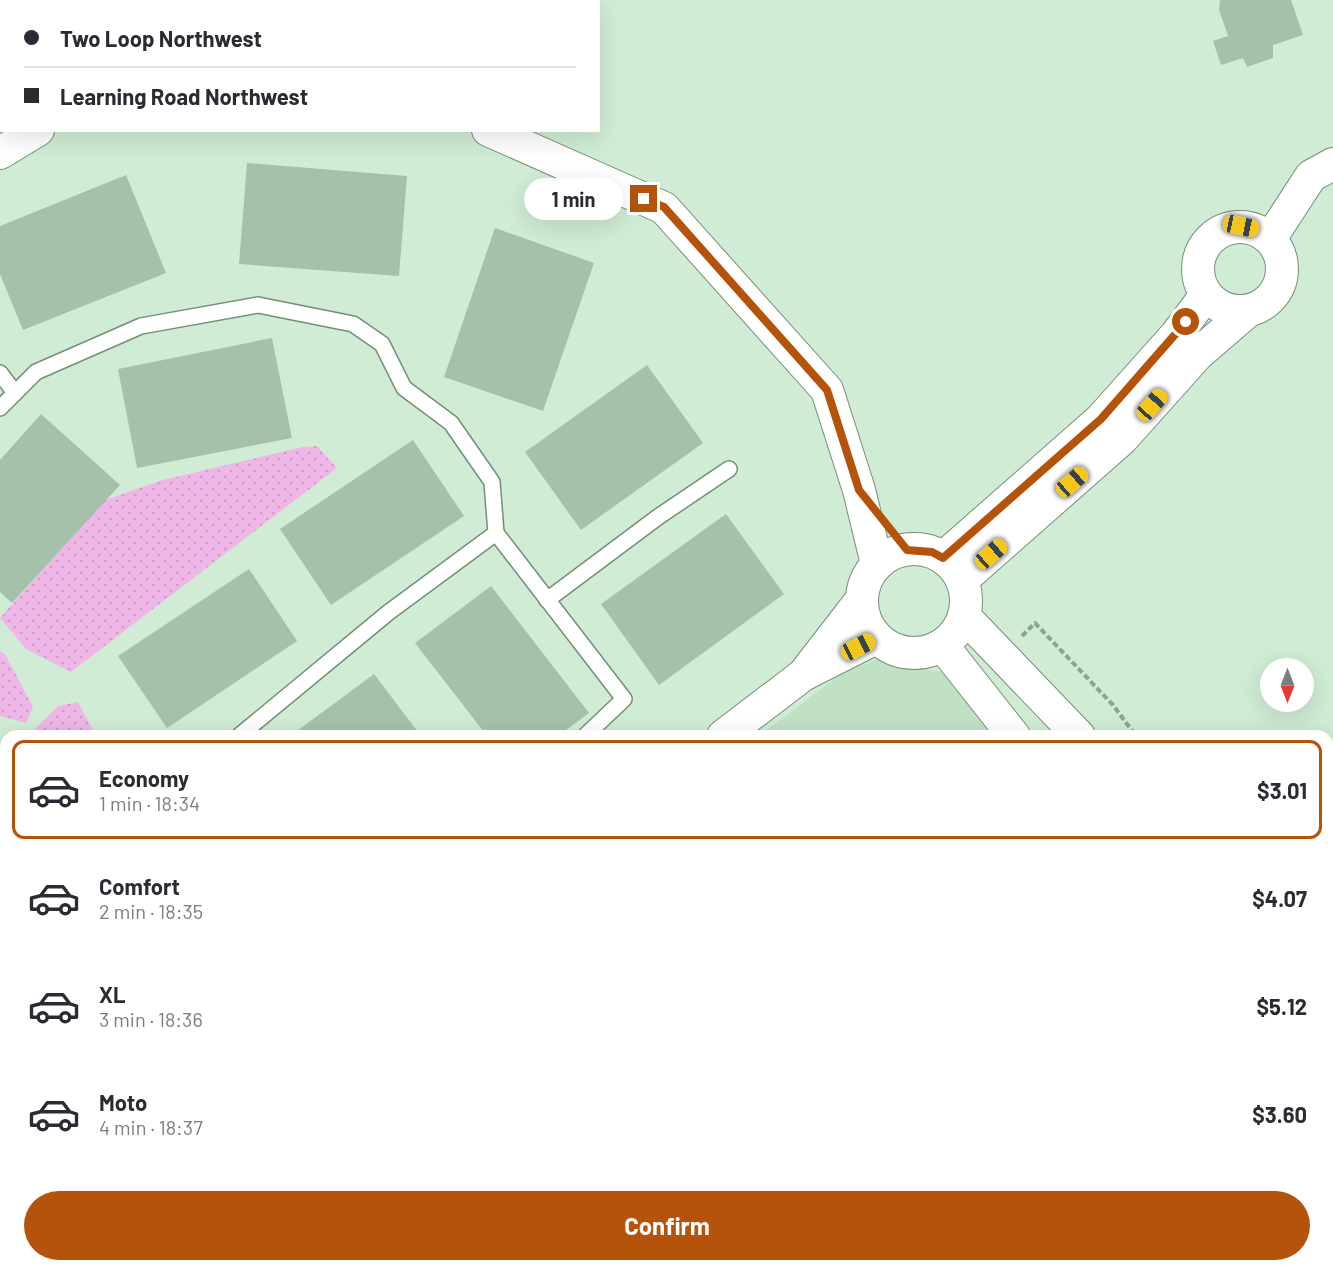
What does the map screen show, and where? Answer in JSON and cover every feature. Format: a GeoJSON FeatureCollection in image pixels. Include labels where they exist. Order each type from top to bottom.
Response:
{"type":"FeatureCollection","features":[{"type":"Feature","properties":{"kind":"street"},"geometry":{"type":"LineString","coordinates":[[0,153],[35,132]]}},
{"type":"Feature","properties":{"kind":"street"},"geometry":{"type":"LineString","coordinates":[[493,132],[664,207],[827,390],[859,490],[877,564]]}},
{"type":"Feature","properties":{"kind":"street"},"geometry":{"type":"LineString","coordinates":[[1270,238],[1311,176],[1333,164]]}},
{"type":"Feature","properties":{"kind":"street"},"geometry":{"type":"LineString","coordinates":[[952,569],[1122,439],[1198,354],[1248,311],[1269,301],[1282,282],[1282,258],[1270,238],[1257,230],[1241,226],[1226,229],[1212,238],[1202,250],[1198,265],[1199,282],[1206,296],[1225,309],[1248,311]]}},
{"type":"Feature","properties":{"kind":"street"},"geometry":{"type":"LineString","coordinates":[[952,569],[1101,419],[1176,335],[1206,296]]}},
{"type":"Feature","properties":{"kind":"street"},"geometry":{"type":"LineString","coordinates":[[859,490],[907,550]]}},
{"type":"Feature","properties":{"kind":"street"},"geometry":{"type":"LineString","coordinates":[[907,550],[932,552],[952,569],[966,598],[964,616],[956,633],[942,645],[920,653],[908,653],[886,645],[876,638],[865,620],[862,599],[867,580],[877,564],[891,554],[907,550]]}},
{"type":"Feature","properties":{"kind":"street"},"geometry":{"type":"LineString","coordinates":[[803,675],[862,599]]}},
{"type":"Feature","properties":{"kind":"street"},"geometry":{"type":"LineString","coordinates":[[964,616],[1073,730]]}},
{"type":"Feature","properties":{"kind":"street"},"geometry":{"type":"LineString","coordinates":[[731,730],[803,675],[876,638]]}},
{"type":"Feature","properties":{"kind":"street"},"geometry":{"type":"LineString","coordinates":[[942,645],[1009,730]]}},
{"type":"Feature","properties":{"kind":"lane"},"geometry":{"type":"LineString","coordinates":[[0,408],[36,372],[141,326],[258,305],[353,324],[382,344],[404,388],[451,423],[492,482],[496,533],[624,699],[591,730]]}},
{"type":"Feature","properties":{"kind":"lane"},"geometry":{"type":"LineString","coordinates":[[0,373],[15,393]]}},
{"type":"Feature","properties":{"kind":"lane"},"geometry":{"type":"LineString","coordinates":[[547,600],[658,517],[729,469]]}},
{"type":"Feature","properties":{"kind":"lane"},"geometry":{"type":"LineString","coordinates":[[246,730],[389,612],[496,533]]}},
{"type":"Feature","properties":{"kind":"path"},"geometry":{"type":"LineString","coordinates":[[1019,639],[1035,623],[1113,705],[1132,730]]}},
{"type":"Feature","properties":{"kind":"shaded area"},"geometry":{"type":"Polygon","coordinates":[[[317,446],[337,468],[71,672],[26,649],[0,618],[105,500],[163,480],[298,448],[317,446]]]}},
{"type":"Feature","properties":{"kind":"shaded area"},"geometry":{"type":"Polygon","coordinates":[[[0,651],[5,654],[33,707],[26,723],[0,716],[0,651]]]}},
{"type":"Feature","properties":{"kind":"shaded area"},"geometry":{"type":"Polygon","coordinates":[[[882,658],[911,668],[945,672],[992,730],[767,730],[845,671],[882,658]]]}},
{"type":"Feature","properties":{"kind":"shaded area"},"geometry":{"type":"Polygon","coordinates":[[[78,702],[93,730],[34,730],[58,706],[78,702]]]}},
{"type":"Feature","properties":{"kind":"building"},"geometry":{"type":"Polygon","coordinates":[[[1220,0],[1291,0],[1303,35],[1273,45],[1273,58],[1247,67],[1243,58],[1221,65],[1213,41],[1228,36],[1219,10],[1220,0]]]}},
{"type":"Feature","properties":{"kind":"building"},"geometry":{"type":"Polygon","coordinates":[[[247,163],[407,176],[399,276],[239,264],[247,163]]]}},
{"type":"Feature","properties":{"kind":"building"},"geometry":{"type":"Polygon","coordinates":[[[126,175],[166,273],[23,330],[0,274],[0,226],[126,175]]]}},
{"type":"Feature","properties":{"kind":"building"},"geometry":{"type":"Polygon","coordinates":[[[495,228],[594,263],[543,411],[444,377],[495,228]]]}},
{"type":"Feature","properties":{"kind":"building"},"geometry":{"type":"Polygon","coordinates":[[[272,338],[292,438],[137,468],[118,369],[272,338]]]}},
{"type":"Feature","properties":{"kind":"building"},"geometry":{"type":"Polygon","coordinates":[[[647,365],[703,443],[581,530],[525,452],[647,365]]]}},
{"type":"Feature","properties":{"kind":"building"},"geometry":{"type":"Polygon","coordinates":[[[41,414],[120,485],[12,603],[0,592],[0,460],[41,414]]]}},
{"type":"Feature","properties":{"kind":"building"},"geometry":{"type":"Polygon","coordinates":[[[413,440],[464,516],[331,605],[280,529],[413,440]]]}},
{"type":"Feature","properties":{"kind":"building"},"geometry":{"type":"Polygon","coordinates":[[[726,514],[784,594],[659,685],[601,604],[726,514]]]}},
{"type":"Feature","properties":{"kind":"building"},"geometry":{"type":"Polygon","coordinates":[[[249,569],[297,641],[167,728],[118,656],[249,569]]]}},
{"type":"Feature","properties":{"kind":"building"},"geometry":{"type":"Polygon","coordinates":[[[491,586],[589,713],[566,730],[482,730],[415,643],[491,586]]]}},
{"type":"Feature","properties":{"kind":"building"},"geometry":{"type":"Polygon","coordinates":[[[374,674],[416,730],[298,730],[374,674]]]}},
{"type":"Feature","properties":{"kind":"route"},"geometry":{"type":"LineString","coordinates":[[644,199],[664,207],[827,390],[859,490],[907,550],[932,552],[943,558],[1101,419],[1186,322]]}}]}
